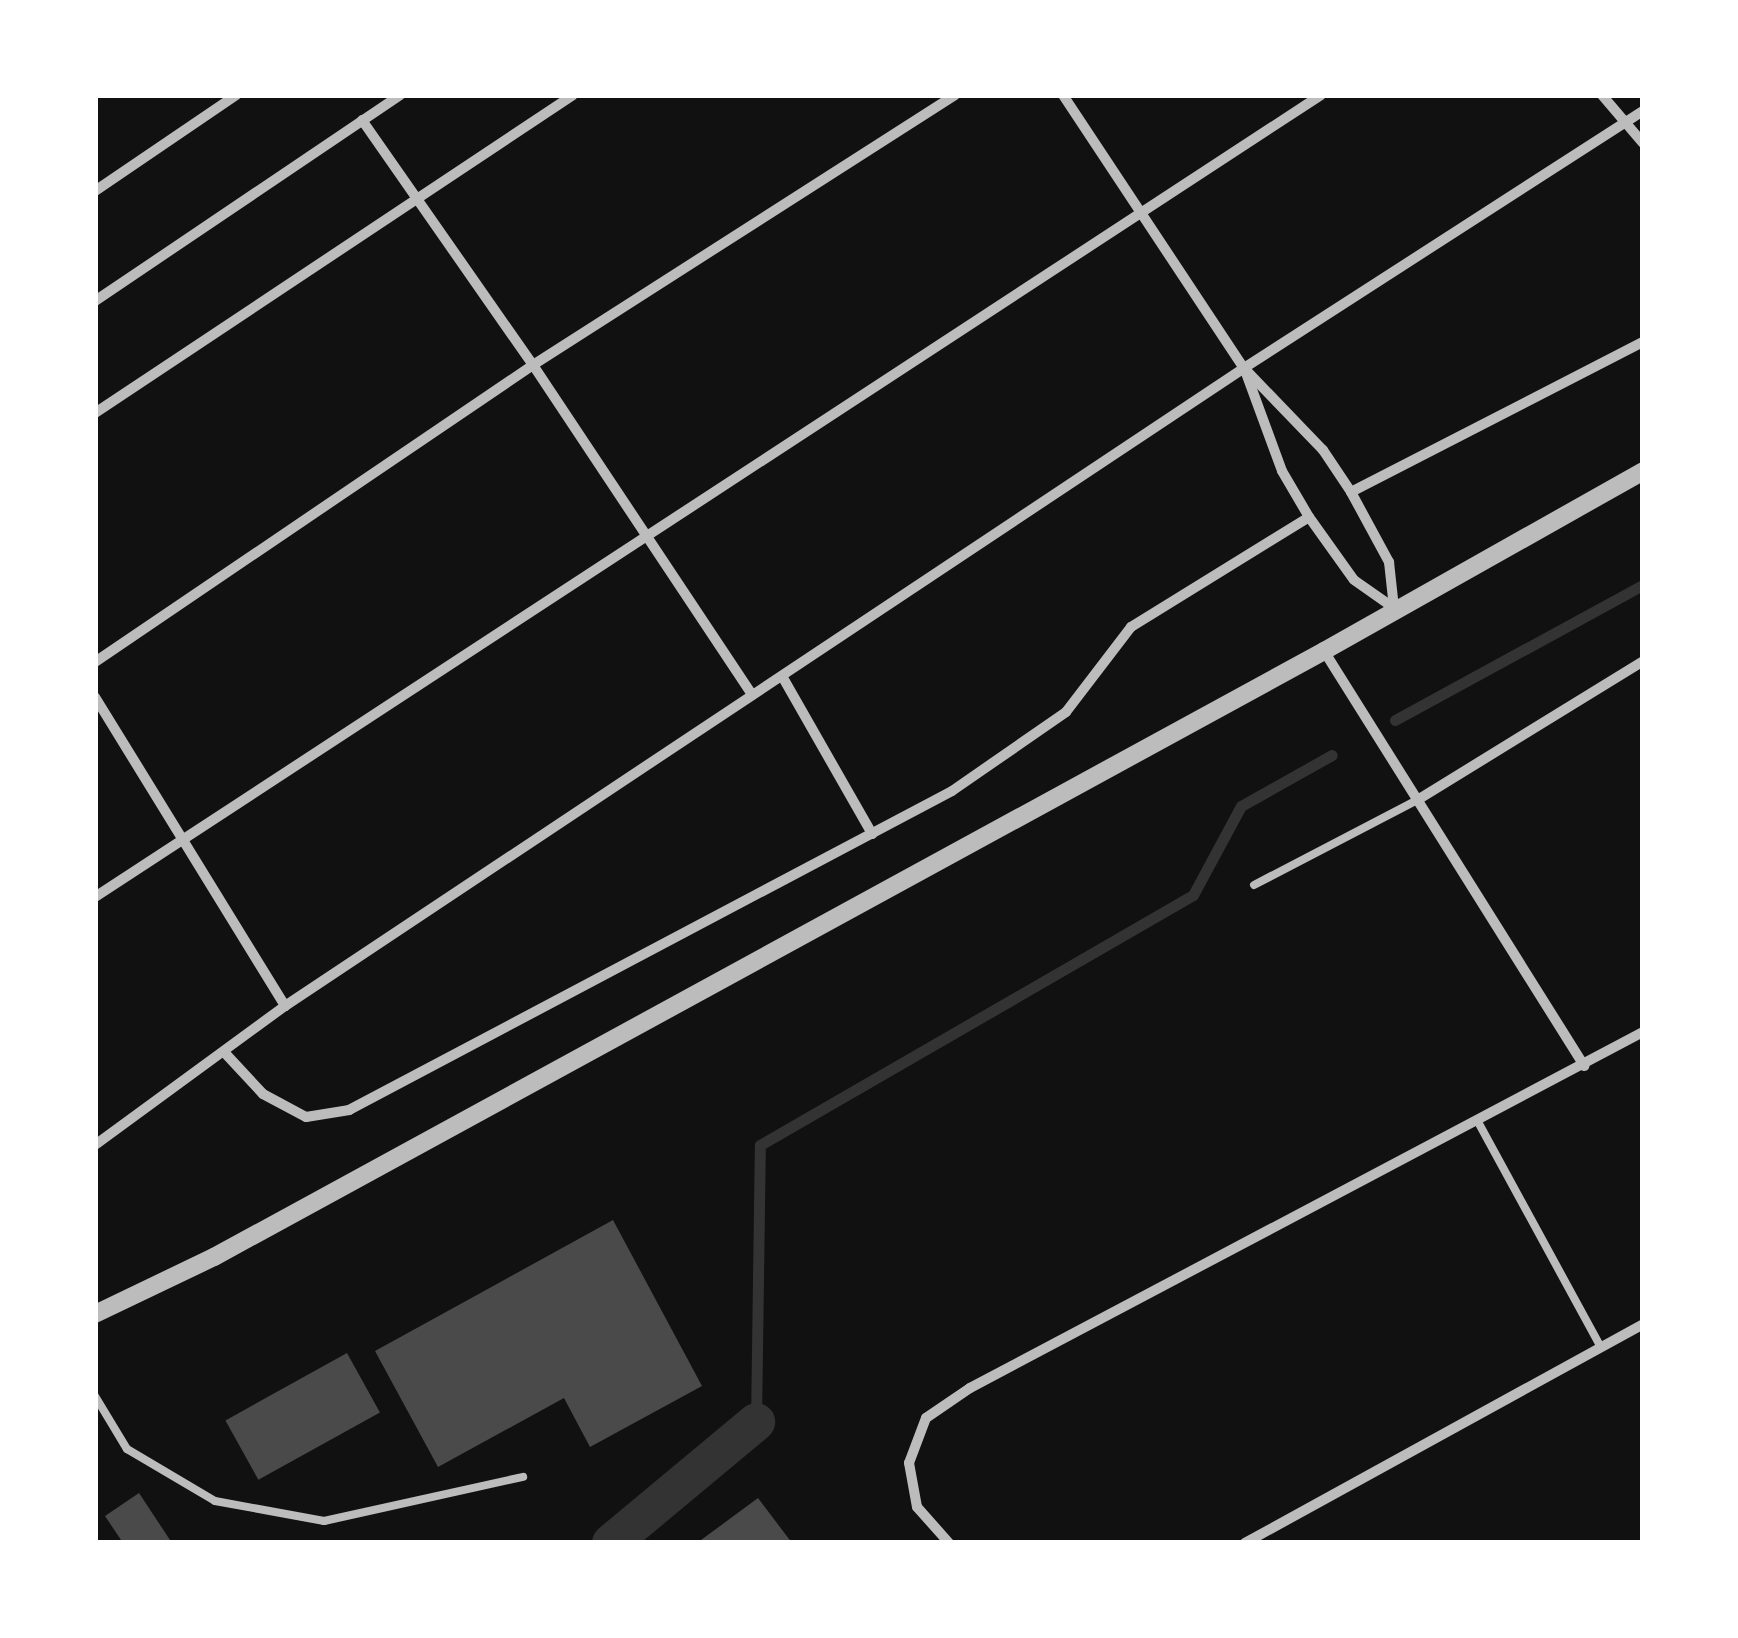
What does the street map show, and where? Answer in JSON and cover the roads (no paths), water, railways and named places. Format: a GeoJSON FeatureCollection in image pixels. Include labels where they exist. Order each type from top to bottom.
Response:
{"type":"FeatureCollection","features":[{"type":"Feature","properties":{"kind":"street"},"geometry":{"type":"LineString","coordinates":[[95,191],[236,95]]}},
{"type":"Feature","properties":{"kind":"street"},"geometry":{"type":"LineString","coordinates":[[95,301],[400,95]]}},
{"type":"Feature","properties":{"kind":"street"},"geometry":{"type":"LineString","coordinates":[[95,414],[573,95]]}},
{"type":"Feature","properties":{"kind":"street"},"geometry":{"type":"LineString","coordinates":[[95,662],[533,366],[955,95]]}},
{"type":"Feature","properties":{"kind":"street"},"geometry":{"type":"LineString","coordinates":[[1063,95],[1244,368],[1323,450],[1352,492],[1389,562],[1394,608]]}},
{"type":"Feature","properties":{"kind":"street"},"geometry":{"type":"LineString","coordinates":[[95,897],[184,843],[1321,95]]}},
{"type":"Feature","properties":{"kind":"street"},"geometry":{"type":"LineString","coordinates":[[1602,95],[1643,143]]}},
{"type":"Feature","properties":{"kind":"street"},"geometry":{"type":"LineString","coordinates":[[95,1145],[286,1006],[1244,368],[1643,111]]}},
{"type":"Feature","properties":{"kind":"street"},"geometry":{"type":"LineString","coordinates":[[362,120],[533,366],[752,695]]}},
{"type":"Feature","properties":{"kind":"street"},"geometry":{"type":"LineString","coordinates":[[1352,492],[1643,342]]}},
{"type":"Feature","properties":{"kind":"street"},"geometry":{"type":"LineString","coordinates":[[1244,368],[1282,470],[1309,516],[1354,580],[1394,608]]}},
{"type":"Feature","properties":{"kind":"street"},"geometry":{"type":"LineString","coordinates":[[95,1314],[214,1257],[1324,651],[1394,608],[1643,471]]}},
{"type":"Feature","properties":{"kind":"street"},"geometry":{"type":"LineString","coordinates":[[224,1052],[263,1094],[306,1117],[349,1110],[952,791],[1066,712],[1131,627],[1309,516]]}},
{"type":"Feature","properties":{"kind":"street"},"geometry":{"type":"LineString","coordinates":[[1324,651],[1584,1066]]}},
{"type":"Feature","properties":{"kind":"street"},"geometry":{"type":"LineString","coordinates":[[1419,799],[1643,661]]}},
{"type":"Feature","properties":{"kind":"street"},"geometry":{"type":"LineString","coordinates":[[782,676],[872,834]]}},
{"type":"Feature","properties":{"kind":"street"},"geometry":{"type":"LineString","coordinates":[[95,697],[286,1006]]}},
{"type":"Feature","properties":{"kind":"street"},"geometry":{"type":"LineString","coordinates":[[949,1543],[918,1507],[909,1464],[926,1418],[970,1388],[1643,1032]]}},
{"type":"Feature","properties":{"kind":"street"},"geometry":{"type":"LineString","coordinates":[[1244,1543],[1643,1324]]}},
{"type":"Feature","properties":{"kind":"lane"},"geometry":{"type":"LineString","coordinates":[[1254,885],[1419,799]]}},
{"type":"Feature","properties":{"kind":"lane"},"geometry":{"type":"LineString","coordinates":[[1477,1120],[1601,1346]]}},
{"type":"Feature","properties":{"kind":"lane"},"geometry":{"type":"LineString","coordinates":[[95,1396],[128,1449],[215,1501],[324,1521],[523,1477]]}},
{"type":"Feature","properties":{"kind":"waterway"},"geometry":{"type":"LineString","coordinates":[[1395,720],[1643,585]]}},
{"type":"Feature","properties":{"kind":"waterway"},"geometry":{"type":"LineString","coordinates":[[756,1422],[760,1145],[1193,895],[1241,806],[1332,755]]}},
{"type":"Feature","properties":{"kind":"waterway"},"geometry":{"type":"LineString","coordinates":[[611,1543],[756,1422]]}}]}
